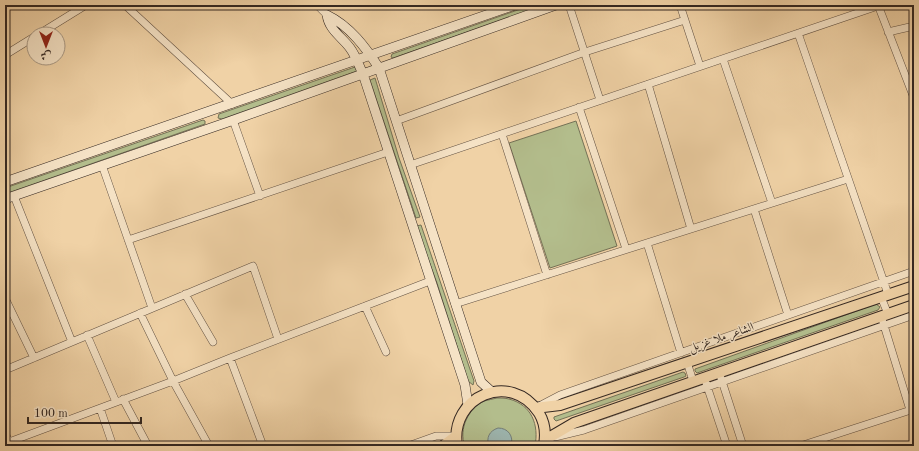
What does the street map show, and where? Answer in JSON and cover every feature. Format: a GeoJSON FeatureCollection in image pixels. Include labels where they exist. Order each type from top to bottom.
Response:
{"type":"FeatureCollection","features":[{"type":"Feature","properties":{"kind":"main road"},"geometry":{"type":"LineString","coordinates":[[5,182],[232,104],[370,54],[515,5]]}},
{"type":"Feature","properties":{"kind":"main road"},"geometry":{"type":"LineString","coordinates":[[9,197],[215,127],[556,5]]}},
{"type":"Feature","properties":{"kind":"main road"},"geometry":{"type":"LineString","coordinates":[[327,15],[334,18],[346,28],[365,47],[379,68],[481,382],[492,392]]}},
{"type":"Feature","properties":{"kind":"main road"},"geometry":{"type":"LineString","coordinates":[[327,15],[328,22],[333,30],[351,50],[363,74],[465,385],[468,405]]}},
{"type":"Feature","properties":{"kind":"main road"},"geometry":{"type":"LineString","coordinates":[[209,112],[215,127]]}},
{"type":"Feature","properties":{"kind":"main road"},"geometry":{"type":"LineString","coordinates":[[411,222],[428,218]]}},
{"type":"Feature","properties":{"kind":"main road","name":"الشاعر ملا غزيل"},"geometry":{"type":"LineString","coordinates":[[535,408],[560,405],[914,286]]}},
{"type":"Feature","properties":{"kind":"main road"},"geometry":{"type":"LineString","coordinates":[[443,446],[456,441],[457,425],[468,405],[479,397],[492,392],[504,391],[516,394],[526,399],[541,417],[545,443],[574,423],[693,381],[706,382],[884,318],[914,305]]}},
{"type":"Feature","properties":{"kind":"street"},"geometry":{"type":"LineString","coordinates":[[52,26],[86,5]]}},
{"type":"Feature","properties":{"kind":"street"},"geometry":{"type":"LineString","coordinates":[[125,5],[170,45],[232,104]]}},
{"type":"Feature","properties":{"kind":"street"},"geometry":{"type":"LineString","coordinates":[[317,5],[327,15]]}},
{"type":"Feature","properties":{"kind":"street"},"geometry":{"type":"LineString","coordinates":[[569,5],[600,100]]}},
{"type":"Feature","properties":{"kind":"street"},"geometry":{"type":"LineString","coordinates":[[680,5],[700,66]]}},
{"type":"Feature","properties":{"kind":"street"},"geometry":{"type":"LineString","coordinates":[[410,165],[878,5],[914,98]]}},
{"type":"Feature","properties":{"kind":"street"},"geometry":{"type":"LineString","coordinates":[[396,120],[585,52],[685,20]]}},
{"type":"Feature","properties":{"kind":"street"},"geometry":{"type":"LineString","coordinates":[[888,32],[914,26]]}},
{"type":"Feature","properties":{"kind":"street"},"geometry":{"type":"LineString","coordinates":[[798,33],[884,282],[884,318],[912,410],[817,443],[800,446]]}},
{"type":"Feature","properties":{"kind":"street"},"geometry":{"type":"LineString","coordinates":[[5,55],[26,42]]}},
{"type":"Feature","properties":{"kind":"street"},"geometry":{"type":"LineString","coordinates":[[723,59],[772,203]]}},
{"type":"Feature","properties":{"kind":"street"},"geometry":{"type":"LineString","coordinates":[[648,84],[691,229]]}},
{"type":"Feature","properties":{"kind":"street"},"geometry":{"type":"LineString","coordinates":[[579,107],[626,250]]}},
{"type":"Feature","properties":{"kind":"street"},"geometry":{"type":"LineString","coordinates":[[233,120],[260,196]]}},
{"type":"Feature","properties":{"kind":"street"},"geometry":{"type":"LineString","coordinates":[[502,134],[547,275]]}},
{"type":"Feature","properties":{"kind":"street"},"geometry":{"type":"LineString","coordinates":[[128,240],[388,152]]}},
{"type":"Feature","properties":{"kind":"street"},"geometry":{"type":"LineString","coordinates":[[102,165],[152,308]]}},
{"type":"Feature","properties":{"kind":"street"},"geometry":{"type":"LineString","coordinates":[[455,304],[848,179]]}},
{"type":"Feature","properties":{"kind":"street"},"geometry":{"type":"LineString","coordinates":[[9,197],[72,342]]}},
{"type":"Feature","properties":{"kind":"street"},"geometry":{"type":"LineString","coordinates":[[754,209],[788,315]]}},
{"type":"Feature","properties":{"kind":"street"},"geometry":{"type":"LineString","coordinates":[[647,243],[681,352]]}},
{"type":"Feature","properties":{"kind":"street"},"geometry":{"type":"LineString","coordinates":[[5,370],[253,266],[278,339]]}},
{"type":"Feature","properties":{"kind":"street"},"geometry":{"type":"LineString","coordinates":[[535,408],[560,395],[914,271]]}},
{"type":"Feature","properties":{"kind":"street"},"geometry":{"type":"LineString","coordinates":[[5,432],[10,444],[119,400],[173,381],[430,281]]}},
{"type":"Feature","properties":{"kind":"street"},"geometry":{"type":"LineString","coordinates":[[185,294],[213,342]]}},
{"type":"Feature","properties":{"kind":"street"},"geometry":{"type":"LineString","coordinates":[[5,298],[34,358]]}},
{"type":"Feature","properties":{"kind":"street"},"geometry":{"type":"LineString","coordinates":[[365,306],[386,352]]}},
{"type":"Feature","properties":{"kind":"street"},"geometry":{"type":"LineString","coordinates":[[140,313],[173,381],[209,446]]}},
{"type":"Feature","properties":{"kind":"street"},"geometry":{"type":"LineString","coordinates":[[884,318],[914,315]]}},
{"type":"Feature","properties":{"kind":"street"},"geometry":{"type":"LineString","coordinates":[[87,335],[119,400],[148,446]]}},
{"type":"Feature","properties":{"kind":"street"},"geometry":{"type":"LineString","coordinates":[[230,358],[263,446]]}},
{"type":"Feature","properties":{"kind":"street"},"geometry":{"type":"LineString","coordinates":[[687,362],[693,381]]}},
{"type":"Feature","properties":{"kind":"street"},"geometry":{"type":"LineString","coordinates":[[720,377],[743,446]]}},
{"type":"Feature","properties":{"kind":"street"},"geometry":{"type":"LineString","coordinates":[[545,443],[584,430],[706,382],[727,446]]}},
{"type":"Feature","properties":{"kind":"street"},"geometry":{"type":"LineString","coordinates":[[100,408],[113,446]]}},
{"type":"Feature","properties":{"kind":"street"},"geometry":{"type":"LineString","coordinates":[[408,446],[436,436],[456,441]]}},
{"type":"Feature","properties":{"kind":"green space"},"geometry":{"type":"Polygon","coordinates":[[[532,5],[545,5],[393,58],[391,57],[392,54],[532,5]]]}},
{"type":"Feature","properties":{"kind":"green space"},"geometry":{"type":"Polygon","coordinates":[[[355,67],[357,71],[222,119],[218,118],[219,114],[355,67]]]}},
{"type":"Feature","properties":{"kind":"green space"},"geometry":{"type":"Polygon","coordinates":[[[375,78],[399,158],[420,217],[416,218],[370,80],[375,78]]]}},
{"type":"Feature","properties":{"kind":"green space"},"geometry":{"type":"Polygon","coordinates":[[[203,120],[205,121],[205,124],[5,194],[5,188],[203,120]]]}},
{"type":"Feature","properties":{"kind":"green space"},"geometry":{"type":"Polygon","coordinates":[[[576,121],[617,246],[550,268],[509,143],[576,121]]]}},
{"type":"Feature","properties":{"kind":"green space"},"geometry":{"type":"Polygon","coordinates":[[[421,225],[474,381],[473,385],[468,381],[437,283],[416,226],[421,225]]]}},
{"type":"Feature","properties":{"kind":"green space"},"geometry":{"type":"Polygon","coordinates":[[[876,304],[880,307],[878,310],[697,373],[695,371],[695,369],[876,304]]]}},
{"type":"Feature","properties":{"kind":"green space"},"geometry":{"type":"Polygon","coordinates":[[[683,372],[686,376],[684,377],[556,421],[554,419],[554,417],[683,372]]]}},
{"type":"Feature","properties":{"kind":"green space"},"geometry":{"type":"Polygon","coordinates":[[[497,398],[517,402],[528,411],[535,423],[535,446],[465,446],[463,439],[464,426],[470,414],[479,404],[484,401],[497,398]]]}},
{"type":"Feature","properties":{"kind":"water"},"geometry":{"type":"Polygon","coordinates":[[[498,428],[505,429],[509,433],[512,439],[511,446],[489,446],[488,440],[490,433],[498,428]]]}}]}
